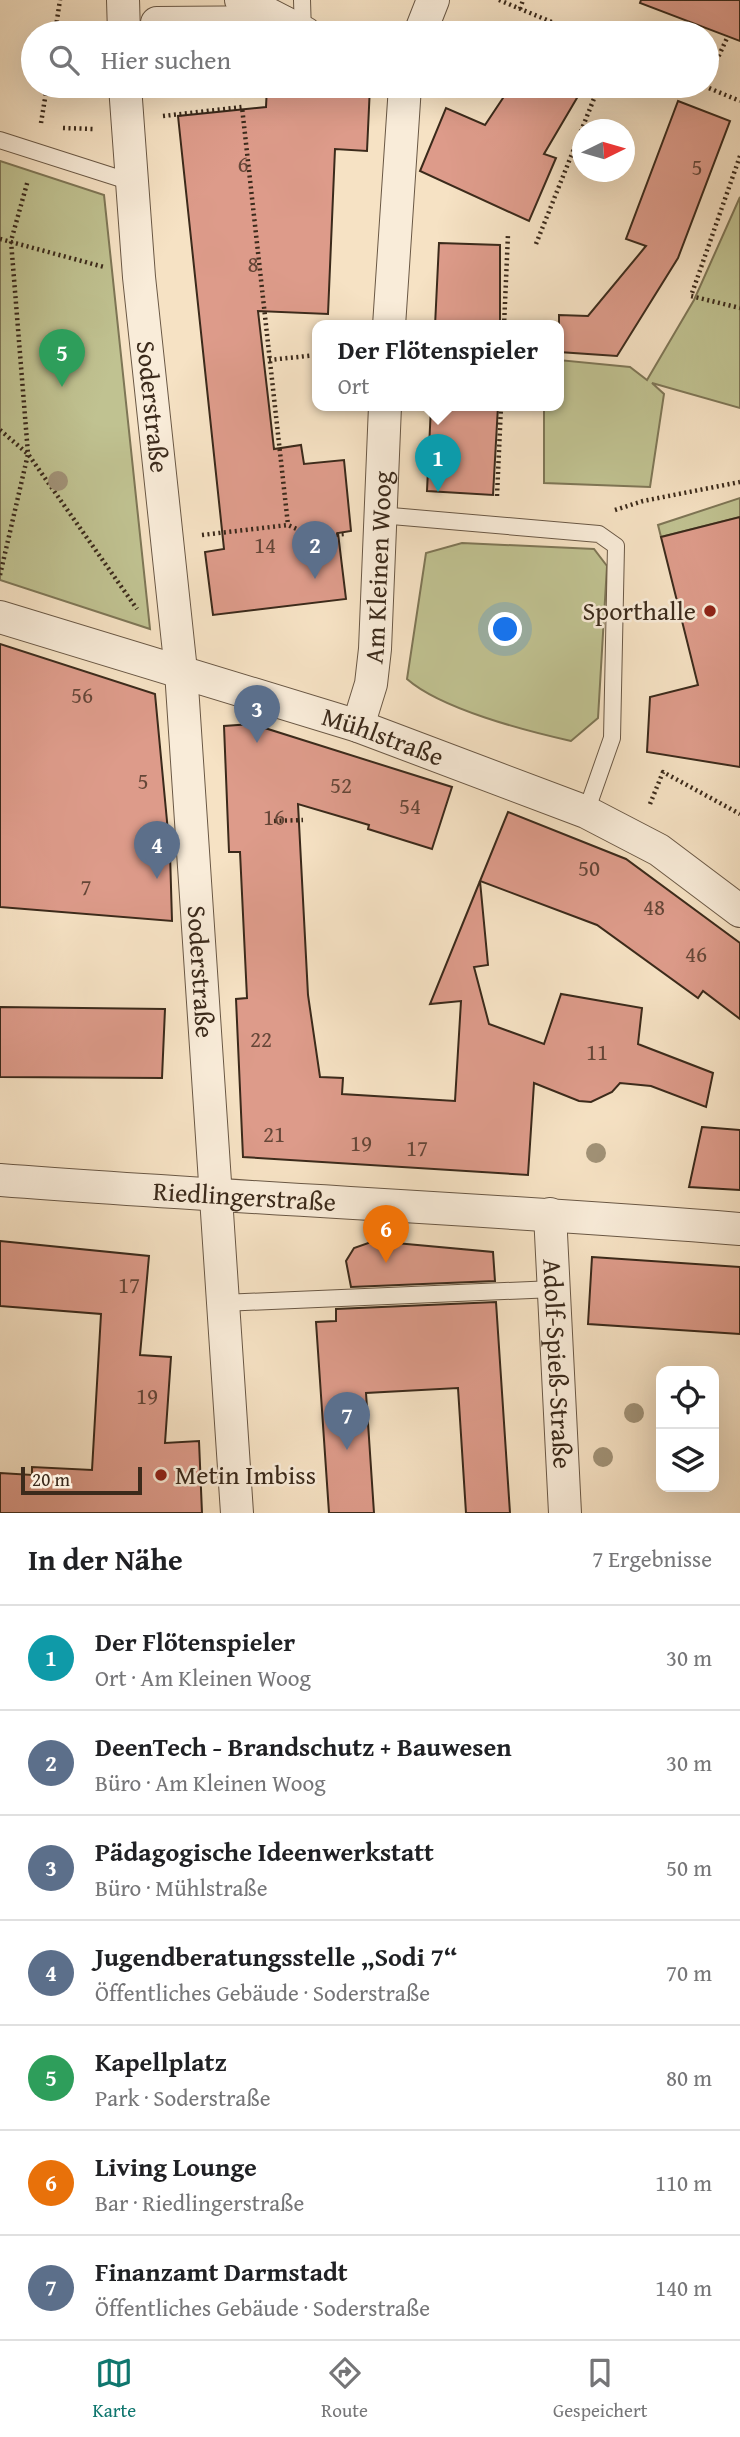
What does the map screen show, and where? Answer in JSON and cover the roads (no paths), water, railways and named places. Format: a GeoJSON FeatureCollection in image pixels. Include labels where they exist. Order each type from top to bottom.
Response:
{"type":"FeatureCollection","features":[{"type":"Feature","properties":{"kind":"street"},"geometry":{"type":"LineString","coordinates":[[123,0],[124,21]]}},
{"type":"Feature","properties":{"kind":"street"},"geometry":{"type":"LineString","coordinates":[[241,0],[295,21]]}},
{"type":"Feature","properties":{"kind":"street"},"geometry":{"type":"LineString","coordinates":[[425,21],[433,0]]}},
{"type":"Feature","properties":{"kind":"street","name":"Soderstraße"},"geometry":{"type":"LineString","coordinates":[[126,98],[139,277],[181,671],[237,1513]]}},
{"type":"Feature","properties":{"kind":"street"},"geometry":{"type":"LineString","coordinates":[[389,320],[404,98]]}},
{"type":"Feature","properties":{"kind":"street","name":"Am Kleinen Woog"},"geometry":{"type":"LineString","coordinates":[[358,726],[373,667],[385,411]]}},
{"type":"Feature","properties":{"kind":"street","name":"Mühlstraße"},"geometry":{"type":"LineString","coordinates":[[0,617],[358,726],[586,812],[659,850],[740,911]]}},
{"type":"Feature","properties":{"kind":"street","name":"Riedlingerstraße"},"geometry":{"type":"LineString","coordinates":[[0,1180],[214,1196],[550,1214],[740,1229]]}},
{"type":"Feature","properties":{"kind":"street","name":"Adolf-Spieß-Straße"},"geometry":{"type":"LineString","coordinates":[[550,1214],[565,1513]]}},
{"type":"Feature","properties":{"kind":"lane"},"geometry":{"type":"LineString","coordinates":[[0,140],[131,182]]}},
{"type":"Feature","properties":{"kind":"lane"},"geometry":{"type":"LineString","coordinates":[[380,515],[599,534],[616,547],[612,738],[586,812]]}},
{"type":"Feature","properties":{"kind":"lane"},"geometry":{"type":"LineString","coordinates":[[222,1303],[434,1299],[554,1289]]}},
{"type":"Feature","properties":{"kind":"place","name":"Kapellplatz"},"geometry":{"type":"Point","coordinates":[62,387]}},
{"type":"Feature","properties":{"kind":"place","name":"Der Flötenspieler"},"geometry":{"type":"Point","coordinates":[438,492]}},
{"type":"Feature","properties":{"kind":"place","name":"DeenTech - Brandschutz + Bauwesen"},"geometry":{"type":"Point","coordinates":[315,579]}},
{"type":"Feature","properties":{"kind":"place","name":"Sporthalle"},"geometry":{"type":"Point","coordinates":[710,611]}},
{"type":"Feature","properties":{"kind":"place","name":"Pädagogische Ideenwerkstatt"},"geometry":{"type":"Point","coordinates":[257,743]}},
{"type":"Feature","properties":{"kind":"place","name":"Jugendberatungsstelle „Sodi 7“"},"geometry":{"type":"Point","coordinates":[157,879]}},
{"type":"Feature","properties":{"kind":"place","name":"Living Lounge"},"geometry":{"type":"Point","coordinates":[386,1263]}},
{"type":"Feature","properties":{"kind":"place","name":"Finanzamt Darmstadt"},"geometry":{"type":"Point","coordinates":[347,1450]}},
{"type":"Feature","properties":{"kind":"place","name":"Metin Imbiss"},"geometry":{"type":"Point","coordinates":[161,1475]}}]}
